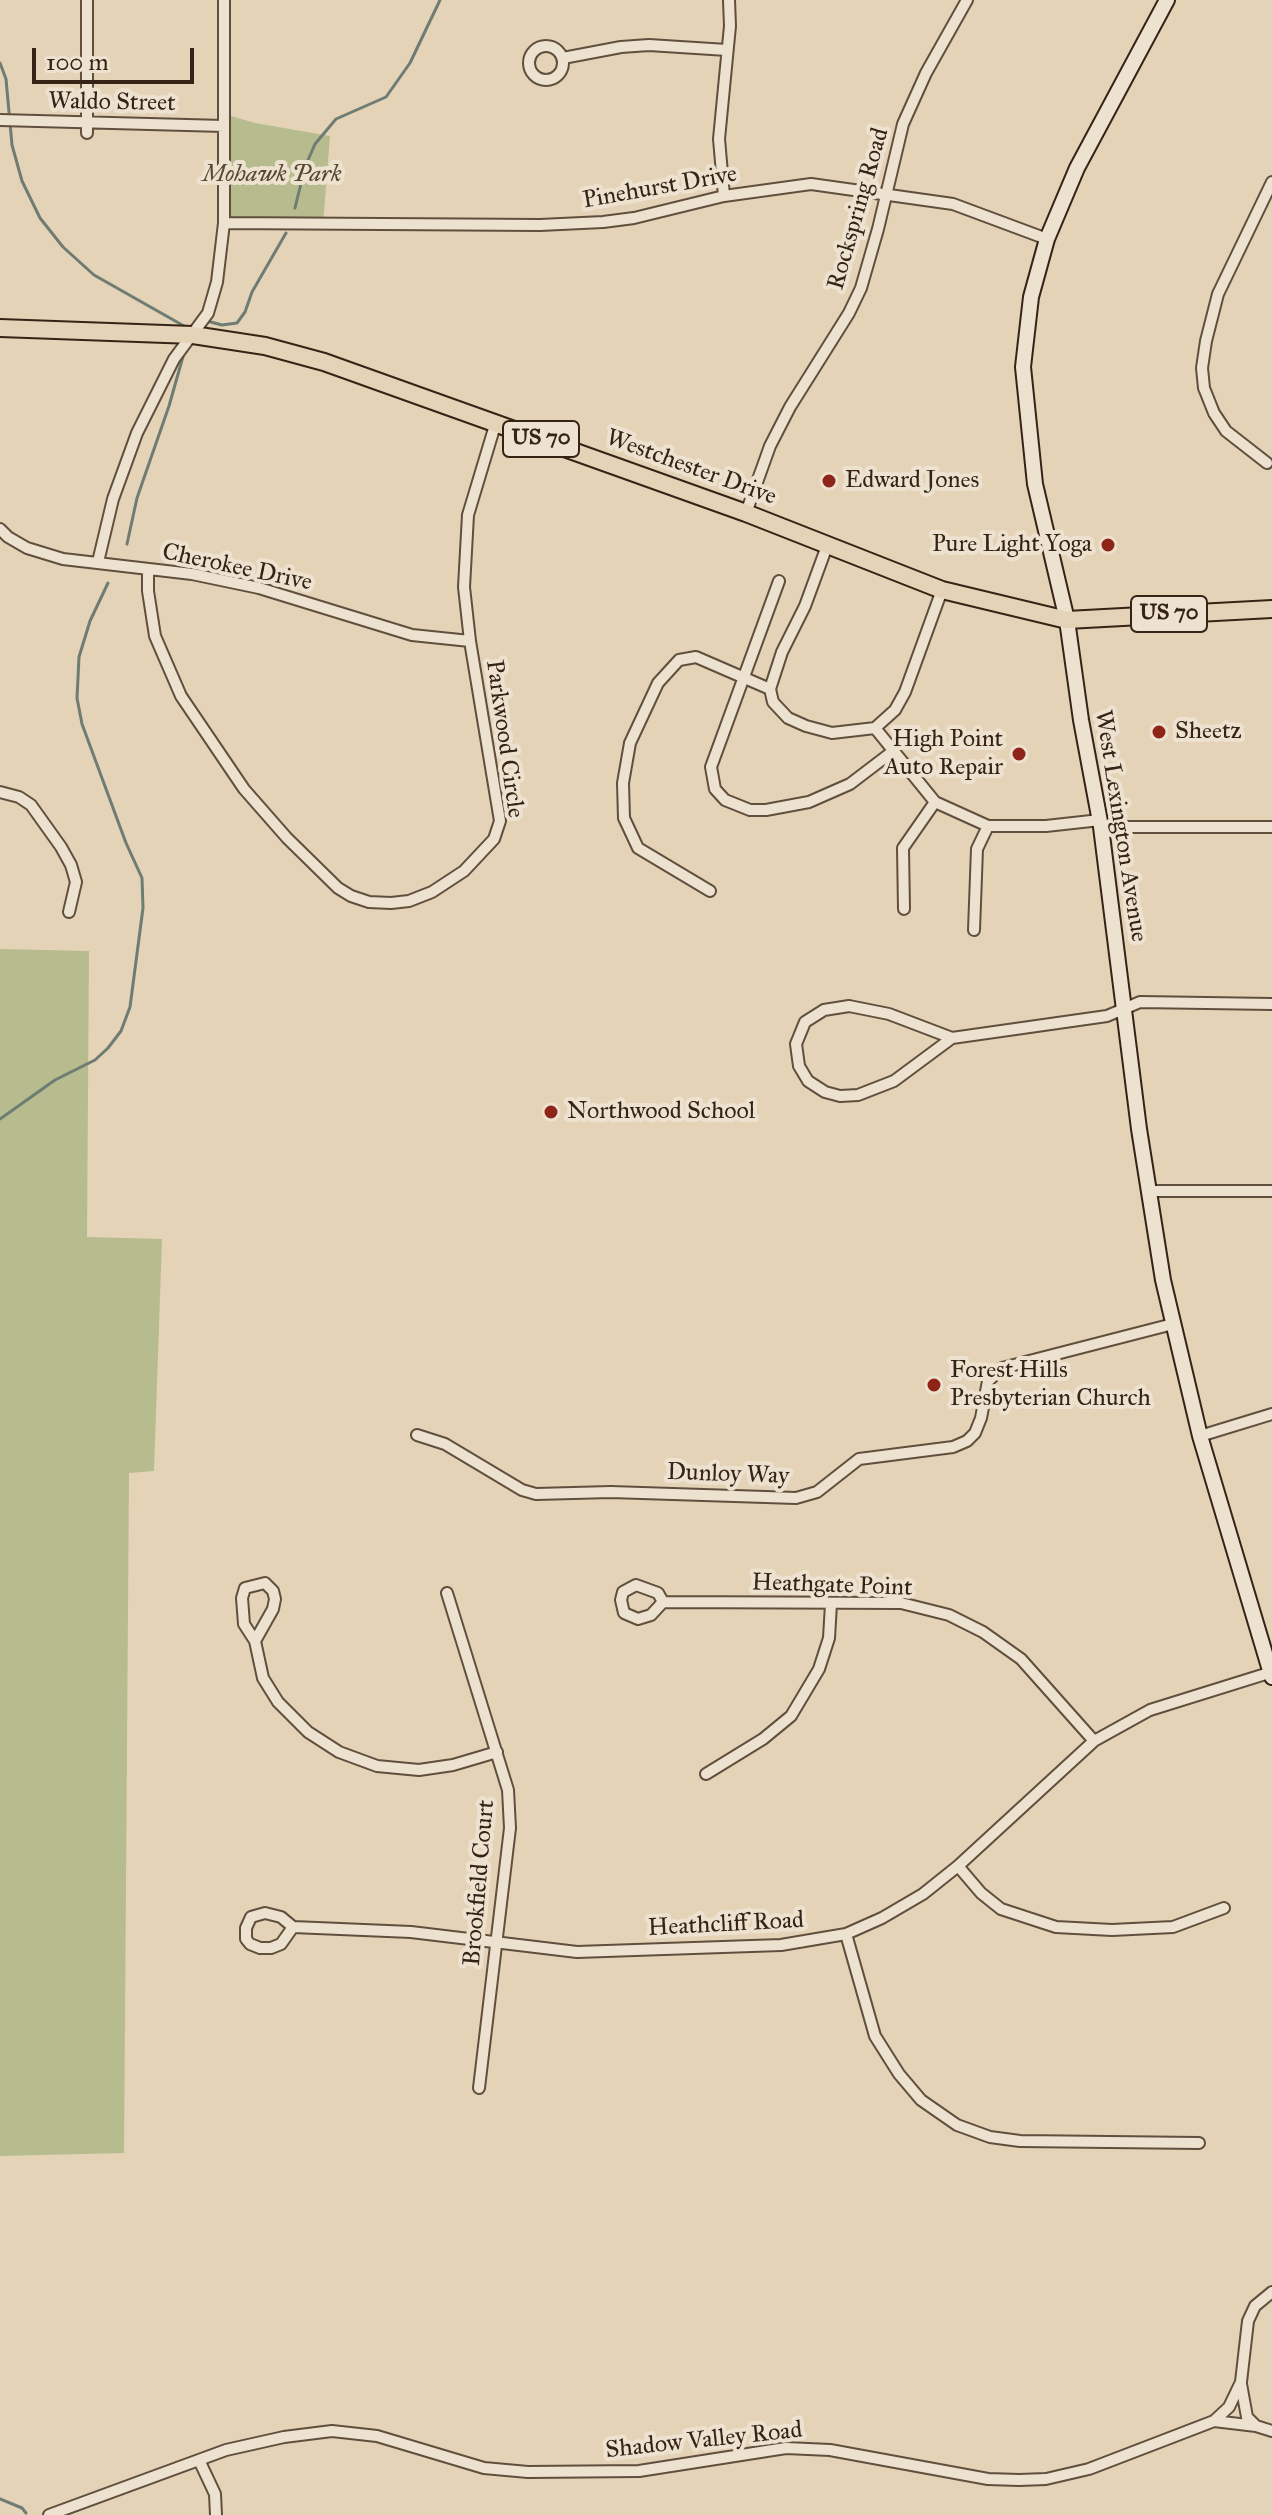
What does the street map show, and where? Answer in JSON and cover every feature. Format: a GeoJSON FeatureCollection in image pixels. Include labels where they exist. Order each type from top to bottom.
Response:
{"type":"FeatureCollection","features":[{"type":"Feature","properties":{"kind":"main road","name":"Westchester Drive"},"geometry":{"type":"LineString","coordinates":[[0,328],[193,335],[265,346],[324,362],[746,513],[942,590],[1067,620],[1272,609]]}},
{"type":"Feature","properties":{"kind":"street"},"geometry":{"type":"LineString","coordinates":[[87,0],[87,127]]}},
{"type":"Feature","properties":{"kind":"street"},"geometry":{"type":"LineString","coordinates":[[98,562],[113,499],[137,433],[162,380],[208,313],[214,292],[222,255],[224,223],[224,0]]}},
{"type":"Feature","properties":{"kind":"street"},"geometry":{"type":"LineString","coordinates":[[724,196],[719,139],[730,26],[729,0]]}},
{"type":"Feature","properties":{"kind":"street","name":"Rockspring Road"},"geometry":{"type":"LineString","coordinates":[[746,513],[770,446],[861,288],[903,124],[914,97],[967,0]]}},
{"type":"Feature","properties":{"kind":"street","name":"West Lexington Avenue"},"geometry":{"type":"LineString","coordinates":[[1167,0],[1077,168],[1047,239],[1031,297],[1023,367],[1035,484],[1067,620],[1100,824],[1147,1191],[1173,1324],[1200,1436],[1271,1674]]}},
{"type":"Feature","properties":{"kind":"street"},"geometry":{"type":"LineString","coordinates":[[563,58],[649,45],[727,50]]}},
{"type":"Feature","properties":{"kind":"street","name":"Waldo Street"},"geometry":{"type":"LineString","coordinates":[[0,120],[87,127],[224,126]]}},
{"type":"Feature","properties":{"kind":"street"},"geometry":{"type":"LineString","coordinates":[[1267,463],[1226,431],[1214,413],[1204,388],[1202,368],[1218,294],[1272,182]]}},
{"type":"Feature","properties":{"kind":"street","name":"Pinehurst Drive"},"geometry":{"type":"LineString","coordinates":[[224,223],[540,225],[603,222],[634,218],[724,196],[811,184],[953,204],[1047,239]]}},
{"type":"Feature","properties":{"kind":"street","name":"Parkwood Circle"},"geometry":{"type":"LineString","coordinates":[[148,569],[151,619],[166,664],[181,696],[244,789],[338,888],[369,902],[409,901],[432,892],[464,871],[494,839],[500,821],[464,587],[468,515],[496,422]]}},
{"type":"Feature","properties":{"kind":"street","name":"Cherokee Drive"},"geometry":{"type":"LineString","coordinates":[[0,529],[8,537],[44,555],[192,574],[259,588],[412,635],[470,641]]}},
{"type":"Feature","properties":{"kind":"street"},"geometry":{"type":"LineString","coordinates":[[827,546],[805,606],[782,652],[770,689],[773,702],[788,718],[806,726],[832,733],[875,728],[895,710],[905,692],[942,590]]}},
{"type":"Feature","properties":{"kind":"street"},"geometry":{"type":"LineString","coordinates":[[779,581],[711,767],[715,789],[735,806],[766,810],[809,802],[850,784],[892,752]]}},
{"type":"Feature","properties":{"kind":"street"},"geometry":{"type":"LineString","coordinates":[[710,891],[638,848],[624,818],[623,783],[630,743],[658,683],[679,660],[696,657],[770,689]]}},
{"type":"Feature","properties":{"kind":"street"},"geometry":{"type":"LineString","coordinates":[[875,728],[935,802],[988,826],[1272,827]]}},
{"type":"Feature","properties":{"kind":"street"},"geometry":{"type":"LineString","coordinates":[[0,792],[19,797],[31,805],[61,847],[76,882],[69,912]]}},
{"type":"Feature","properties":{"kind":"street"},"geometry":{"type":"LineString","coordinates":[[904,909],[903,848],[935,802]]}},
{"type":"Feature","properties":{"kind":"street"},"geometry":{"type":"LineString","coordinates":[[974,930],[977,849],[988,826]]}},
{"type":"Feature","properties":{"kind":"street"},"geometry":{"type":"LineString","coordinates":[[952,1038],[889,1014],[849,1006],[824,1010],[804,1023],[796,1044],[799,1066],[808,1081],[825,1092],[840,1096],[858,1095],[894,1081],[952,1038],[1107,1016],[1140,1002],[1272,1004]]}},
{"type":"Feature","properties":{"kind":"street"},"geometry":{"type":"LineString","coordinates":[[1147,1191],[1272,1191]]}},
{"type":"Feature","properties":{"kind":"street","name":"Dunloy Way"},"geometry":{"type":"LineString","coordinates":[[417,1435],[445,1444],[522,1490],[536,1494],[626,1492],[796,1498],[817,1492],[859,1459],[962,1444],[978,1428],[988,1381],[1002,1368],[1173,1324]]}},
{"type":"Feature","properties":{"kind":"street"},"geometry":{"type":"LineString","coordinates":[[1200,1436],[1272,1414]]}},
{"type":"Feature","properties":{"kind":"street"},"geometry":{"type":"LineString","coordinates":[[255,1641],[273,1609],[275,1599],[273,1591],[265,1583],[245,1588],[242,1598],[244,1624],[255,1641],[263,1678],[278,1702],[308,1732],[339,1752],[377,1766],[419,1770],[453,1765],[497,1752]]}},
{"type":"Feature","properties":{"kind":"street","name":"Brookfield Court"},"geometry":{"type":"LineString","coordinates":[[447,1593],[508,1790],[510,1828],[479,2088]]}},
{"type":"Feature","properties":{"kind":"street","name":"Heathgate Point"},"geometry":{"type":"LineString","coordinates":[[663,1602],[901,1603],[949,1615],[983,1632],[1021,1659],[1094,1741]]}},
{"type":"Feature","properties":{"kind":"street"},"geometry":{"type":"LineString","coordinates":[[706,1774],[763,1739],[791,1716],[819,1669],[829,1638],[831,1604]]}},
{"type":"Feature","properties":{"kind":"street","name":"Heathcliff Road"},"geometry":{"type":"LineString","coordinates":[[293,1927],[281,1944],[271,1948],[260,1948],[246,1939],[246,1928],[251,1917],[265,1913],[281,1917],[293,1927],[411,1932],[577,1952],[781,1945],[846,1934],[882,1918],[921,1895],[958,1866],[1094,1741],[1150,1710],[1271,1674]]}},
{"type":"Feature","properties":{"kind":"street"},"geometry":{"type":"LineString","coordinates":[[958,1866],[981,1893],[1001,1909],[1056,1927],[1112,1930],[1173,1927],[1224,1908]]}},
{"type":"Feature","properties":{"kind":"street"},"geometry":{"type":"LineString","coordinates":[[846,1934],[875,2036],[899,2074],[921,2100],[957,2125],[990,2137],[1020,2141],[1199,2143]]}},
{"type":"Feature","properties":{"kind":"street"},"geometry":{"type":"LineString","coordinates":[[1256,2426],[1247,2417],[1241,2382],[1248,2321],[1255,2306],[1272,2292]]}},
{"type":"Feature","properties":{"kind":"street"},"geometry":{"type":"LineString","coordinates":[[1214,2421],[1229,2407],[1241,2382]]}},
{"type":"Feature","properties":{"kind":"street","name":"Shadow Valley Road"},"geometry":{"type":"LineString","coordinates":[[49,2515],[252,2443],[332,2431],[377,2436],[484,2468],[528,2472],[639,2471],[786,2448],[830,2450],[988,2479],[1019,2480],[1046,2479],[1089,2469],[1214,2421],[1272,2431]]}},
{"type":"Feature","properties":{"kind":"street"},"geometry":{"type":"LineString","coordinates":[[199,2460],[215,2494],[216,2515]]}},
{"type":"Feature","properties":{"kind":"green space","name":"Mohawk Park"},"geometry":{"type":"Polygon","coordinates":[[[224,114],[255,123],[330,136],[323,224],[224,223],[224,114]]]}},
{"type":"Feature","properties":{"kind":"green space"},"geometry":{"type":"Polygon","coordinates":[[[0,949],[89,951],[87,1237],[162,1239],[154,1471],[129,1473],[124,2153],[0,2156],[0,949]]]}},
{"type":"Feature","properties":{"kind":"waterway"},"geometry":{"type":"LineString","coordinates":[[295,208],[305,167],[315,144],[336,119],[386,97],[410,63],[440,0]]}},
{"type":"Feature","properties":{"kind":"waterway"},"geometry":{"type":"LineString","coordinates":[[0,63],[6,79],[12,145],[22,181],[40,218],[63,247],[94,275],[184,326]]}},
{"type":"Feature","properties":{"kind":"waterway"},"geometry":{"type":"LineString","coordinates":[[207,321],[222,325],[237,323],[286,233]]}},
{"type":"Feature","properties":{"kind":"waterway"},"geometry":{"type":"LineString","coordinates":[[127,544],[137,498],[184,353]]}},
{"type":"Feature","properties":{"kind":"waterway"},"geometry":{"type":"LineString","coordinates":[[0,1119],[55,1080],[95,1060],[121,1031],[130,1007],[143,908],[142,878],[82,724],[77,698],[79,657],[90,621],[108,583]]}},
{"type":"Feature","properties":{"kind":"waterway"},"geometry":{"type":"LineString","coordinates":[[0,2499],[22,2508],[26,2513]]}},
{"type":"Feature","properties":{"kind":"place","name":"Edward Jones"},"geometry":{"type":"Point","coordinates":[829,481]}},
{"type":"Feature","properties":{"kind":"place","name":"Pure Light Yoga"},"geometry":{"type":"Point","coordinates":[1108,545]}},
{"type":"Feature","properties":{"kind":"place","name":"Sheetz"},"geometry":{"type":"Point","coordinates":[1159,732]}},
{"type":"Feature","properties":{"kind":"place","name":"High Point Auto Repair"},"geometry":{"type":"Point","coordinates":[1019,754]}},
{"type":"Feature","properties":{"kind":"place","name":"Northwood School"},"geometry":{"type":"Point","coordinates":[551,1112]}},
{"type":"Feature","properties":{"kind":"place","name":"Forest Hills Presbyterian Church"},"geometry":{"type":"Point","coordinates":[934,1385]}}]}
